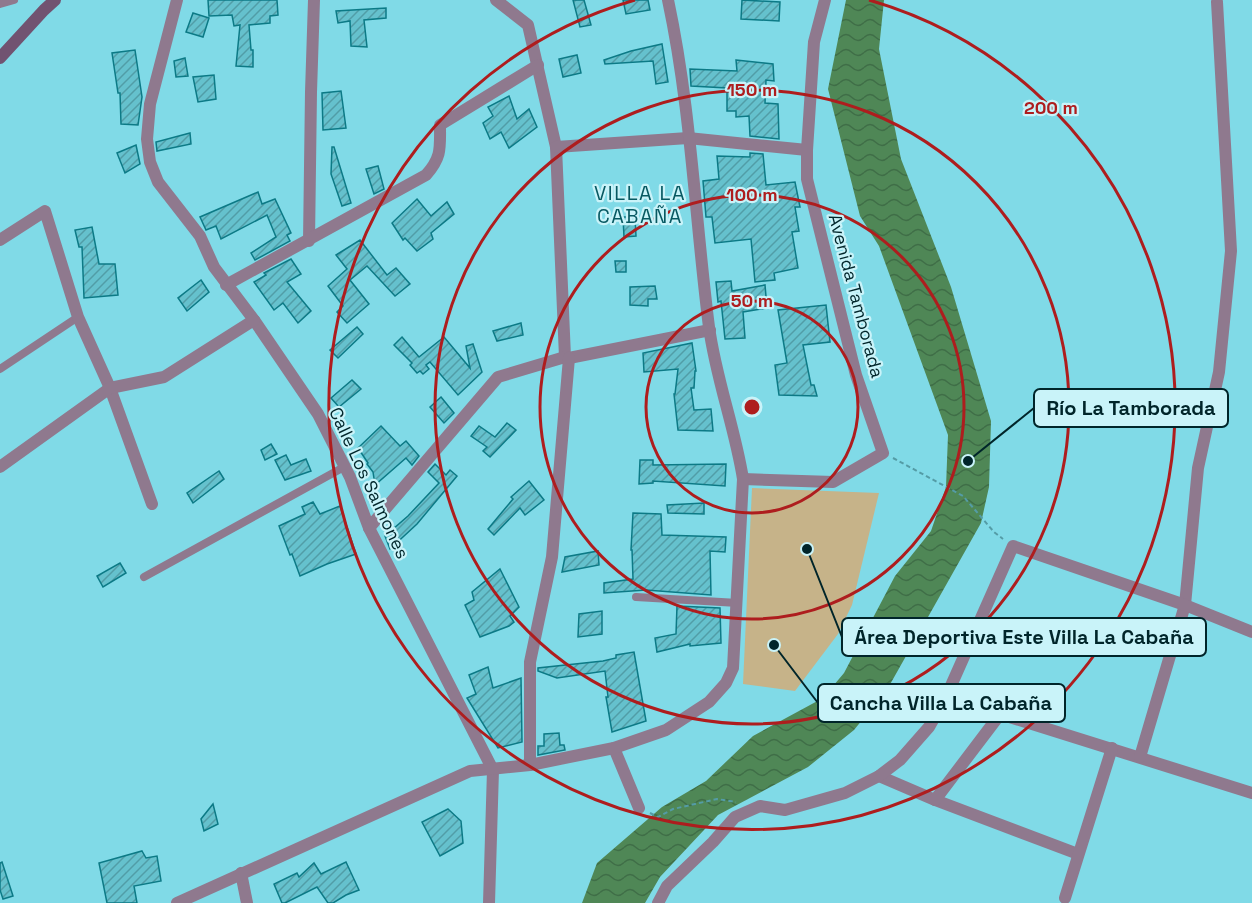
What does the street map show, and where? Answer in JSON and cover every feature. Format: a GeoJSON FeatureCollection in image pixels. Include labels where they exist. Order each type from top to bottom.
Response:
{"type":"FeatureCollection","features":[{"type":"Feature","properties":{"kind":"main road"},"geometry":{"type":"LineString","coordinates":[[0,58],[55,0]]}},
{"type":"Feature","properties":{"kind":"street","name":"Calle Los Salmones"},"geometry":{"type":"LineString","coordinates":[[177,0],[150,104],[147,139],[150,162],[158,182],[200,236],[214,267],[254,320],[318,414],[350,477],[369,528],[493,770],[489,903]]}},
{"type":"Feature","properties":{"kind":"street"},"geometry":{"type":"LineString","coordinates":[[309,241],[314,0]]}},
{"type":"Feature","properties":{"kind":"street"},"geometry":{"type":"LineString","coordinates":[[496,0],[528,25],[556,147],[567,358],[552,557],[530,662],[530,765]]}},
{"type":"Feature","properties":{"kind":"street"},"geometry":{"type":"LineString","coordinates":[[177,903],[470,771],[530,765],[614,748],[666,730],[709,702],[726,683],[733,668],[743,479],[739,451],[710,330],[680,72],[668,0]]}},
{"type":"Feature","properties":{"kind":"street","name":"Avenida Tamborada"},"geometry":{"type":"LineString","coordinates":[[825,0],[814,42],[807,179],[856,375],[883,453]]}},
{"type":"Feature","properties":{"kind":"street"},"geometry":{"type":"LineString","coordinates":[[1140,757],[1185,605],[1198,468],[1219,372],[1231,251],[1217,2]]}},
{"type":"Feature","properties":{"kind":"street"},"geometry":{"type":"LineString","coordinates":[[226,285],[426,175],[440,154],[440,125],[538,65]]}},
{"type":"Feature","properties":{"kind":"street"},"geometry":{"type":"LineString","coordinates":[[556,147],[688,138],[807,150]]}},
{"type":"Feature","properties":{"kind":"street"},"geometry":{"type":"LineString","coordinates":[[0,240],[45,211],[78,317],[110,388],[152,504]]}},
{"type":"Feature","properties":{"kind":"street"},"geometry":{"type":"LineString","coordinates":[[0,467],[110,388],[164,377],[254,320]]}},
{"type":"Feature","properties":{"kind":"street"},"geometry":{"type":"LineString","coordinates":[[369,528],[498,377],[567,358],[710,330]]}},
{"type":"Feature","properties":{"kind":"street"},"geometry":{"type":"LineString","coordinates":[[743,479],[833,482],[883,453]]}},
{"type":"Feature","properties":{"kind":"street"},"geometry":{"type":"LineString","coordinates":[[658,903],[668,886],[735,817],[760,806],[785,810],[845,794],[879,776],[900,760],[929,727],[946,697],[1013,546],[1185,605],[1252,632]]}},
{"type":"Feature","properties":{"kind":"street"},"geometry":{"type":"LineString","coordinates":[[946,697],[1252,793]]}},
{"type":"Feature","properties":{"kind":"street"},"geometry":{"type":"LineString","coordinates":[[935,800],[1001,713]]}},
{"type":"Feature","properties":{"kind":"street"},"geometry":{"type":"LineString","coordinates":[[614,748],[639,808]]}},
{"type":"Feature","properties":{"kind":"street"},"geometry":{"type":"LineString","coordinates":[[1065,898],[1112,748]]}},
{"type":"Feature","properties":{"kind":"street"},"geometry":{"type":"LineString","coordinates":[[879,776],[935,800],[1078,854]]}},
{"type":"Feature","properties":{"kind":"street"},"geometry":{"type":"LineString","coordinates":[[241,873],[247,903]]}},
{"type":"Feature","properties":{"kind":"lane"},"geometry":{"type":"LineString","coordinates":[[0,4],[14,0]]}},
{"type":"Feature","properties":{"kind":"lane"},"geometry":{"type":"LineString","coordinates":[[0,369],[78,317]]}},
{"type":"Feature","properties":{"kind":"lane"},"geometry":{"type":"LineString","coordinates":[[144,577],[344,467]]}},
{"type":"Feature","properties":{"kind":"lane"},"geometry":{"type":"LineString","coordinates":[[636,597],[738,603]]}},
{"type":"Feature","properties":{"kind":"path"},"geometry":{"type":"LineString","coordinates":[[883,453],[963,496],[994,532],[1013,546]]}},
{"type":"Feature","properties":{"kind":"path"},"geometry":{"type":"LineString","coordinates":[[639,808],[658,817],[673,809],[717,799],[738,802]]}},
{"type":"Feature","properties":{"kind":"shaded area"},"geometry":{"type":"Polygon","coordinates":[[[752,488],[879,493],[852,605],[838,634],[795,691],[743,684],[752,488]]]}},
{"type":"Feature","properties":{"kind":"water"},"geometry":{"type":"Polygon","coordinates":[[[846,0],[884,0],[879,49],[901,159],[951,287],[991,421],[989,487],[981,523],[888,688],[854,730],[808,767],[718,815],[660,877],[645,903],[582,903],[597,863],[662,807],[706,781],[753,736],[823,698],[844,673],[895,576],[931,531],[946,487],[948,435],[879,246],[860,216],[828,89],[846,0]]]}},
{"type":"Feature","properties":{"kind":"building"},"geometry":{"type":"Polygon","coordinates":[[[208,0],[277,0],[278,15],[270,16],[270,23],[249,25],[253,67],[236,66],[240,25],[234,26],[232,15],[209,16],[208,0]]]}},
{"type":"Feature","properties":{"kind":"building"},"geometry":{"type":"Polygon","coordinates":[[[573,0],[584,0],[591,25],[580,27],[573,0]]]}},
{"type":"Feature","properties":{"kind":"building"},"geometry":{"type":"Polygon","coordinates":[[[623,0],[648,0],[650,10],[626,14],[623,0]]]}},
{"type":"Feature","properties":{"kind":"building"},"geometry":{"type":"Polygon","coordinates":[[[742,0],[780,2],[779,21],[741,19],[742,0]]]}},
{"type":"Feature","properties":{"kind":"building"},"geometry":{"type":"Polygon","coordinates":[[[386,8],[386,18],[364,20],[367,47],[351,46],[350,21],[338,23],[336,11],[386,8]]]}},
{"type":"Feature","properties":{"kind":"building"},"geometry":{"type":"Polygon","coordinates":[[[193,13],[209,18],[203,37],[186,32],[193,13]]]}},
{"type":"Feature","properties":{"kind":"building"},"geometry":{"type":"Polygon","coordinates":[[[662,44],[668,82],[656,84],[653,61],[605,64],[604,60],[662,44]]]}},
{"type":"Feature","properties":{"kind":"building"},"geometry":{"type":"Polygon","coordinates":[[[135,50],[142,97],[138,125],[121,124],[120,93],[118,93],[112,53],[135,50]]]}},
{"type":"Feature","properties":{"kind":"building"},"geometry":{"type":"Polygon","coordinates":[[[577,55],[581,73],[563,77],[559,59],[577,55]]]}},
{"type":"Feature","properties":{"kind":"building"},"geometry":{"type":"Polygon","coordinates":[[[185,58],[188,76],[176,77],[174,61],[185,58]]]}},
{"type":"Feature","properties":{"kind":"building"},"geometry":{"type":"Polygon","coordinates":[[[736,60],[773,64],[774,81],[766,80],[765,103],[778,104],[779,139],[750,136],[749,116],[736,117],[736,111],[727,111],[727,88],[691,86],[690,69],[737,71],[736,60]]]}},
{"type":"Feature","properties":{"kind":"building"},"geometry":{"type":"Polygon","coordinates":[[[214,75],[216,99],[198,102],[193,77],[214,75]]]}},
{"type":"Feature","properties":{"kind":"building"},"geometry":{"type":"Polygon","coordinates":[[[341,91],[346,128],[323,130],[322,93],[341,91]]]}},
{"type":"Feature","properties":{"kind":"building"},"geometry":{"type":"Polygon","coordinates":[[[509,96],[517,119],[529,109],[537,127],[509,148],[501,132],[490,139],[483,123],[493,116],[488,107],[509,96]]]}},
{"type":"Feature","properties":{"kind":"building"},"geometry":{"type":"Polygon","coordinates":[[[190,133],[191,144],[157,151],[156,142],[190,133]]]}},
{"type":"Feature","properties":{"kind":"building"},"geometry":{"type":"Polygon","coordinates":[[[136,145],[140,164],[125,173],[117,153],[136,145]]]}},
{"type":"Feature","properties":{"kind":"building"},"geometry":{"type":"Polygon","coordinates":[[[332,147],[334,147],[351,203],[342,206],[331,174],[332,147]]]}},
{"type":"Feature","properties":{"kind":"building"},"geometry":{"type":"Polygon","coordinates":[[[750,153],[763,154],[766,185],[795,182],[800,207],[795,207],[799,231],[792,232],[798,268],[774,273],[775,280],[755,282],[751,239],[715,243],[712,217],[706,217],[703,181],[719,179],[717,156],[750,157],[750,153]]]}},
{"type":"Feature","properties":{"kind":"building"},"geometry":{"type":"Polygon","coordinates":[[[378,166],[384,189],[374,194],[366,169],[378,166]]]}},
{"type":"Feature","properties":{"kind":"building"},"geometry":{"type":"Polygon","coordinates":[[[258,192],[262,204],[275,199],[291,233],[287,235],[290,241],[255,260],[251,253],[276,237],[267,215],[221,239],[216,226],[206,230],[200,217],[258,192]]]}},
{"type":"Feature","properties":{"kind":"building"},"geometry":{"type":"Polygon","coordinates":[[[417,199],[431,216],[447,202],[454,214],[431,233],[433,239],[417,251],[405,238],[403,240],[392,223],[417,199]]]}},
{"type":"Feature","properties":{"kind":"building"},"geometry":{"type":"Polygon","coordinates":[[[623,217],[635,217],[636,236],[624,237],[623,217]]]}},
{"type":"Feature","properties":{"kind":"building"},"geometry":{"type":"Polygon","coordinates":[[[92,227],[99,264],[115,264],[118,295],[84,298],[82,247],[79,247],[75,230],[92,227]]]}},
{"type":"Feature","properties":{"kind":"building"},"geometry":{"type":"Polygon","coordinates":[[[360,240],[387,275],[396,268],[410,284],[395,296],[367,266],[350,280],[369,304],[347,323],[337,312],[343,306],[328,286],[347,269],[336,255],[360,240]]]}},
{"type":"Feature","properties":{"kind":"building"},"geometry":{"type":"Polygon","coordinates":[[[291,259],[301,274],[287,282],[311,311],[298,323],[283,303],[274,310],[254,282],[266,275],[264,273],[291,259]]]}},
{"type":"Feature","properties":{"kind":"building"},"geometry":{"type":"Polygon","coordinates":[[[615,261],[626,261],[626,272],[616,272],[615,261]]]}},
{"type":"Feature","properties":{"kind":"building"},"geometry":{"type":"Polygon","coordinates":[[[201,280],[209,292],[187,311],[178,298],[201,280]]]}},
{"type":"Feature","properties":{"kind":"building"},"geometry":{"type":"Polygon","coordinates":[[[731,281],[732,291],[765,285],[767,308],[743,312],[745,338],[725,339],[721,301],[718,302],[716,282],[731,281]]]}},
{"type":"Feature","properties":{"kind":"building"},"geometry":{"type":"Polygon","coordinates":[[[655,286],[657,299],[648,299],[648,306],[630,305],[630,287],[655,286]]]}},
{"type":"Feature","properties":{"kind":"building"},"geometry":{"type":"Polygon","coordinates":[[[826,305],[830,342],[803,345],[811,385],[814,385],[817,396],[779,395],[775,365],[787,363],[778,310],[826,305]]]}},
{"type":"Feature","properties":{"kind":"building"},"geometry":{"type":"Polygon","coordinates":[[[521,323],[523,335],[497,341],[493,331],[521,323]]]}},
{"type":"Feature","properties":{"kind":"building"},"geometry":{"type":"Polygon","coordinates":[[[357,327],[363,334],[338,358],[330,350],[357,327]]]}},
{"type":"Feature","properties":{"kind":"building"},"geometry":{"type":"Polygon","coordinates":[[[402,337],[419,357],[444,337],[470,368],[466,346],[473,344],[482,372],[458,395],[430,362],[426,365],[429,369],[423,374],[420,371],[417,373],[410,365],[412,363],[394,345],[402,337]]]}},
{"type":"Feature","properties":{"kind":"building"},"geometry":{"type":"Polygon","coordinates":[[[692,343],[696,371],[694,388],[691,388],[694,410],[711,409],[713,431],[678,430],[674,394],[678,369],[644,372],[643,353],[692,343]]]}},
{"type":"Feature","properties":{"kind":"building"},"geometry":{"type":"Polygon","coordinates":[[[352,380],[361,389],[339,407],[331,398],[352,380]]]}},
{"type":"Feature","properties":{"kind":"building"},"geometry":{"type":"Polygon","coordinates":[[[441,397],[454,413],[444,423],[430,407],[441,397]]]}},
{"type":"Feature","properties":{"kind":"building"},"geometry":{"type":"Polygon","coordinates":[[[507,423],[516,430],[490,457],[483,451],[487,447],[471,436],[479,426],[495,437],[507,423]]]}},
{"type":"Feature","properties":{"kind":"building"},"geometry":{"type":"Polygon","coordinates":[[[381,426],[400,446],[406,441],[419,456],[412,465],[406,458],[375,485],[373,472],[358,448],[381,426]]]}},
{"type":"Feature","properties":{"kind":"building"},"geometry":{"type":"Polygon","coordinates":[[[271,444],[277,454],[265,460],[261,450],[271,444]]]}},
{"type":"Feature","properties":{"kind":"building"},"geometry":{"type":"Polygon","coordinates":[[[286,455],[291,465],[306,459],[311,471],[285,480],[275,460],[286,455]]]}},
{"type":"Feature","properties":{"kind":"building"},"geometry":{"type":"Polygon","coordinates":[[[640,460],[653,460],[653,465],[726,464],[725,486],[653,481],[653,483],[639,484],[640,460]]]}},
{"type":"Feature","properties":{"kind":"building"},"geometry":{"type":"Polygon","coordinates":[[[435,464],[446,475],[450,470],[457,476],[417,524],[390,549],[385,536],[408,516],[439,483],[428,472],[435,464]]]}},
{"type":"Feature","properties":{"kind":"building"},"geometry":{"type":"Polygon","coordinates":[[[219,471],[224,479],[193,503],[187,493],[219,471]]]}},
{"type":"Feature","properties":{"kind":"building"},"geometry":{"type":"Polygon","coordinates":[[[529,481],[544,500],[525,515],[520,508],[494,535],[488,529],[513,499],[511,497],[529,481]]]}},
{"type":"Feature","properties":{"kind":"building"},"geometry":{"type":"Polygon","coordinates":[[[313,502],[320,514],[340,506],[356,554],[300,576],[279,526],[305,514],[302,507],[313,502]]]}},
{"type":"Feature","properties":{"kind":"building"},"geometry":{"type":"Polygon","coordinates":[[[704,503],[704,514],[668,513],[667,505],[704,503]]]}},
{"type":"Feature","properties":{"kind":"building"},"geometry":{"type":"Polygon","coordinates":[[[633,513],[661,514],[662,535],[726,537],[725,552],[710,551],[711,595],[646,590],[604,593],[604,583],[633,579],[631,550],[633,513]]]}},
{"type":"Feature","properties":{"kind":"building"},"geometry":{"type":"Polygon","coordinates":[[[598,551],[599,565],[562,572],[565,557],[598,551]]]}},
{"type":"Feature","properties":{"kind":"building"},"geometry":{"type":"Polygon","coordinates":[[[120,563],[126,573],[103,587],[97,576],[120,563]]]}},
{"type":"Feature","properties":{"kind":"building"},"geometry":{"type":"Polygon","coordinates":[[[500,569],[519,607],[510,616],[514,622],[509,626],[480,637],[465,605],[474,600],[472,592],[500,569]]]}},
{"type":"Feature","properties":{"kind":"building"},"geometry":{"type":"Polygon","coordinates":[[[677,606],[720,608],[721,643],[690,646],[690,644],[657,652],[655,638],[676,634],[677,606]]]}},
{"type":"Feature","properties":{"kind":"building"},"geometry":{"type":"Polygon","coordinates":[[[602,611],[602,634],[578,637],[579,614],[602,611]]]}},
{"type":"Feature","properties":{"kind":"building"},"geometry":{"type":"Polygon","coordinates":[[[634,652],[646,721],[612,732],[606,697],[608,697],[605,671],[557,678],[538,671],[538,668],[603,661],[616,658],[616,655],[634,652]]]}},
{"type":"Feature","properties":{"kind":"building"},"geometry":{"type":"Polygon","coordinates":[[[488,667],[493,688],[521,678],[522,742],[498,748],[467,698],[476,694],[469,675],[488,667]]]}},
{"type":"Feature","properties":{"kind":"building"},"geometry":{"type":"Polygon","coordinates":[[[559,733],[560,745],[564,745],[565,750],[538,755],[538,746],[544,746],[544,734],[559,733]]]}},
{"type":"Feature","properties":{"kind":"building"},"geometry":{"type":"Polygon","coordinates":[[[213,804],[218,824],[204,831],[201,819],[213,804]]]}},
{"type":"Feature","properties":{"kind":"building"},"geometry":{"type":"Polygon","coordinates":[[[448,809],[461,821],[463,843],[440,856],[422,822],[448,809]]]}},
{"type":"Feature","properties":{"kind":"building"},"geometry":{"type":"Polygon","coordinates":[[[142,851],[146,858],[157,856],[161,881],[134,886],[137,903],[107,903],[99,863],[142,851]]]}},
{"type":"Feature","properties":{"kind":"building"},"geometry":{"type":"Polygon","coordinates":[[[2,862],[13,896],[3,899],[0,890],[0,863],[2,862]]]}},
{"type":"Feature","properties":{"kind":"building"},"geometry":{"type":"Polygon","coordinates":[[[346,862],[359,890],[333,903],[328,903],[317,887],[282,903],[274,884],[297,873],[299,877],[314,863],[321,874],[346,862]]]}},
{"type":"Feature","properties":{"kind":"place","name":"Río La Tamborada"},"geometry":{"type":"Point","coordinates":[968,461]}},
{"type":"Feature","properties":{"kind":"place","name":"Área Deportiva Este Villa La Cabaña"},"geometry":{"type":"Point","coordinates":[807,549]}},
{"type":"Feature","properties":{"kind":"place","name":"Cancha Villa La Cabaña"},"geometry":{"type":"Point","coordinates":[774,645]}},
{"type":"Feature","properties":{"kind":"district","name":"VILLA LA CABAÑA"},"geometry":{"type":"Point","coordinates":[640,204]}}]}
